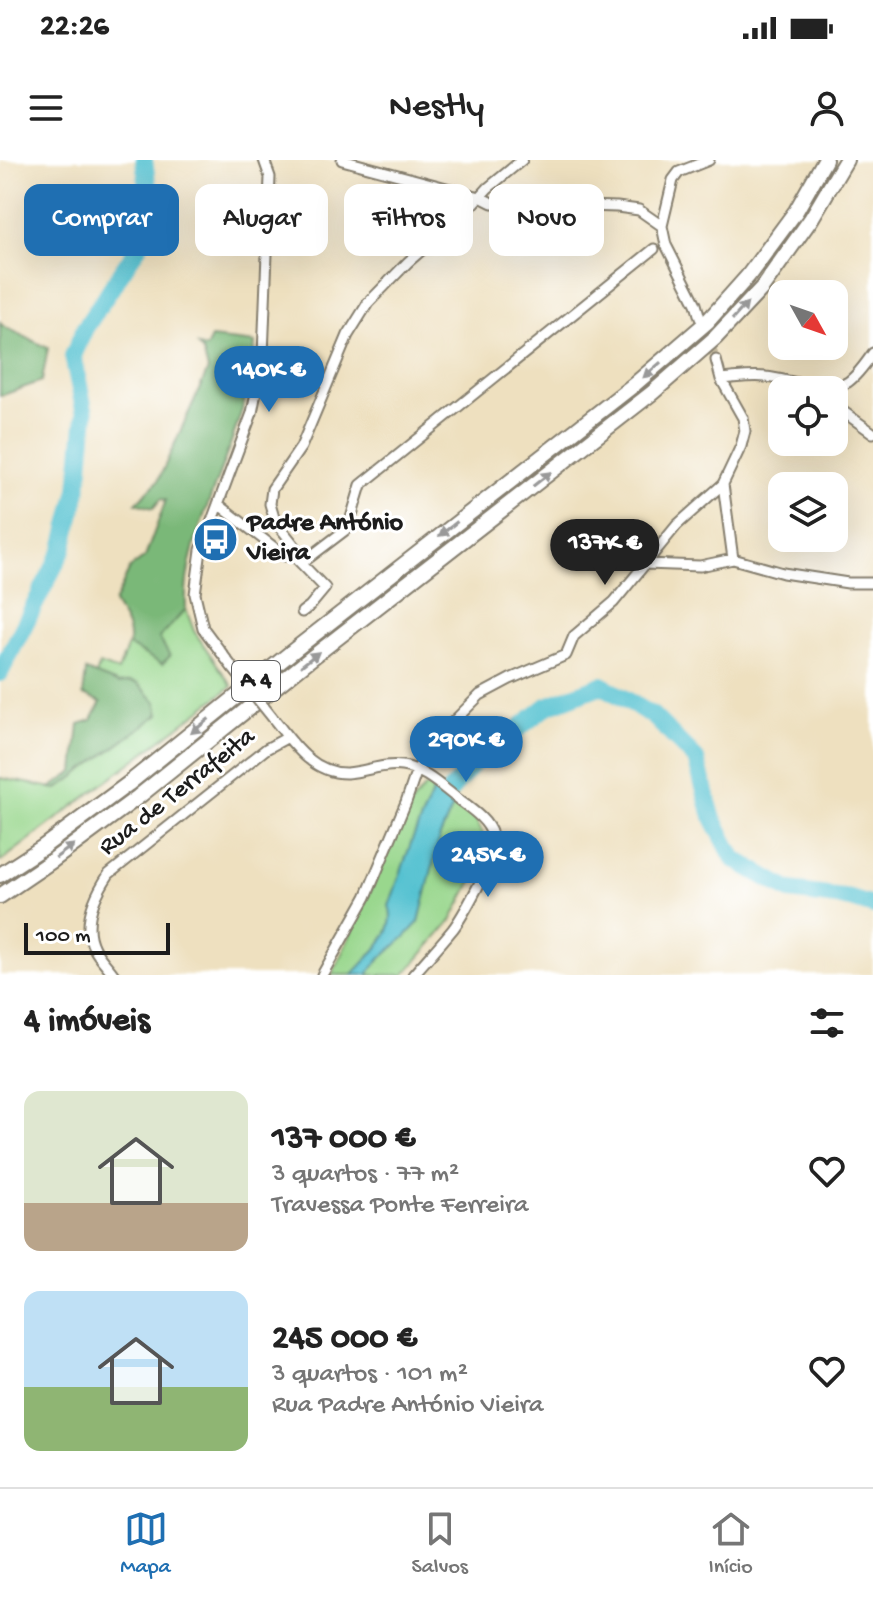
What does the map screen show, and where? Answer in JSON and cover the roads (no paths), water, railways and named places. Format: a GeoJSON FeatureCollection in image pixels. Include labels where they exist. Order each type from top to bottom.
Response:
{"type":"FeatureCollection","features":[{"type":"Feature","properties":{"kind":"highway","name":"A 4"},"geometry":{"type":"LineString","coordinates":[[0,875],[128,784],[316,632],[635,384],[707,322],[748,276],[796,211],[825,160]]}},
{"type":"Feature","properties":{"kind":"highway","name":"A 4"},"geometry":{"type":"LineString","coordinates":[[1,896],[138,797],[652,393],[715,338],[762,288],[811,219],[846,160]]}},
{"type":"Feature","properties":{"kind":"street"},"geometry":{"type":"LineString","coordinates":[[264,160],[270,177],[263,356],[252,413],[201,550],[195,594],[203,628],[300,753],[331,771],[348,773],[387,766],[417,770],[477,814],[491,832],[493,850],[489,863],[454,927],[413,975]]}},
{"type":"Feature","properties":{"kind":"street"},"geometry":{"type":"LineString","coordinates":[[342,160],[480,197],[492,203],[617,207],[639,210],[662,226]]}},
{"type":"Feature","properties":{"kind":"street"},"geometry":{"type":"LineString","coordinates":[[293,555],[295,546],[275,521],[270,504],[272,489],[301,447],[348,335],[368,303],[408,262],[522,160]]}},
{"type":"Feature","properties":{"kind":"street"},"geometry":{"type":"LineString","coordinates":[[700,318],[666,245],[662,226],[673,180],[679,172],[709,160]]}},
{"type":"Feature","properties":{"kind":"street"},"geometry":{"type":"LineString","coordinates":[[302,563],[348,528],[361,485],[654,249]]}},
{"type":"Feature","properties":{"kind":"street"},"geometry":{"type":"LineString","coordinates":[[848,382],[873,353]]}},
{"type":"Feature","properties":{"kind":"street"},"geometry":{"type":"LineString","coordinates":[[322,975],[366,897],[417,770],[445,730],[480,695],[566,655],[574,636],[614,602],[677,525],[723,484],[745,431],[743,418],[721,379],[716,360]]}},
{"type":"Feature","properties":{"kind":"street"},"geometry":{"type":"LineString","coordinates":[[721,379],[768,377]]}},
{"type":"Feature","properties":{"kind":"street"},"geometry":{"type":"LineString","coordinates":[[848,415],[873,433]]}},
{"type":"Feature","properties":{"kind":"street"},"geometry":{"type":"LineString","coordinates":[[723,484],[733,559]]}},
{"type":"Feature","properties":{"kind":"street"},"geometry":{"type":"LineString","coordinates":[[218,504],[285,556],[293,555],[325,588],[302,612]]}},
{"type":"Feature","properties":{"kind":"street"},"geometry":{"type":"LineString","coordinates":[[646,564],[700,566],[733,559],[783,573],[848,583],[873,583]]}},
{"type":"Feature","properties":{"kind":"street","name":"Rua de Terrafeita"},"geometry":{"type":"LineString","coordinates":[[114,975],[93,947],[90,934],[90,911],[97,892],[109,874],[266,749],[288,737]]}},
{"type":"Feature","properties":{"kind":"water"},"geometry":{"type":"Polygon","coordinates":[[[435,787],[455,802],[440,836],[419,922],[367,975],[352,975],[386,935],[391,916],[389,906],[435,787]]]}},
{"type":"Feature","properties":{"kind":"waterway"},"geometry":{"type":"LineString","coordinates":[[0,673],[63,549],[78,489],[85,414],[73,356],[85,328],[138,247],[151,209],[144,160]]}},
{"type":"Feature","properties":{"kind":"waterway"},"geometry":{"type":"LineString","coordinates":[[437,806],[473,764],[547,706],[602,685],[653,716],[696,759],[712,816],[734,859],[790,891],[851,899],[873,906]]}},
{"type":"Feature","properties":{"kind":"tunnel"},"geometry":{"type":"LineString","coordinates":[[701,321],[716,360]]}},
{"type":"Feature","properties":{"kind":"place","name":"Padre António Vieira"},"geometry":{"type":"Point","coordinates":[216,539]}}]}
